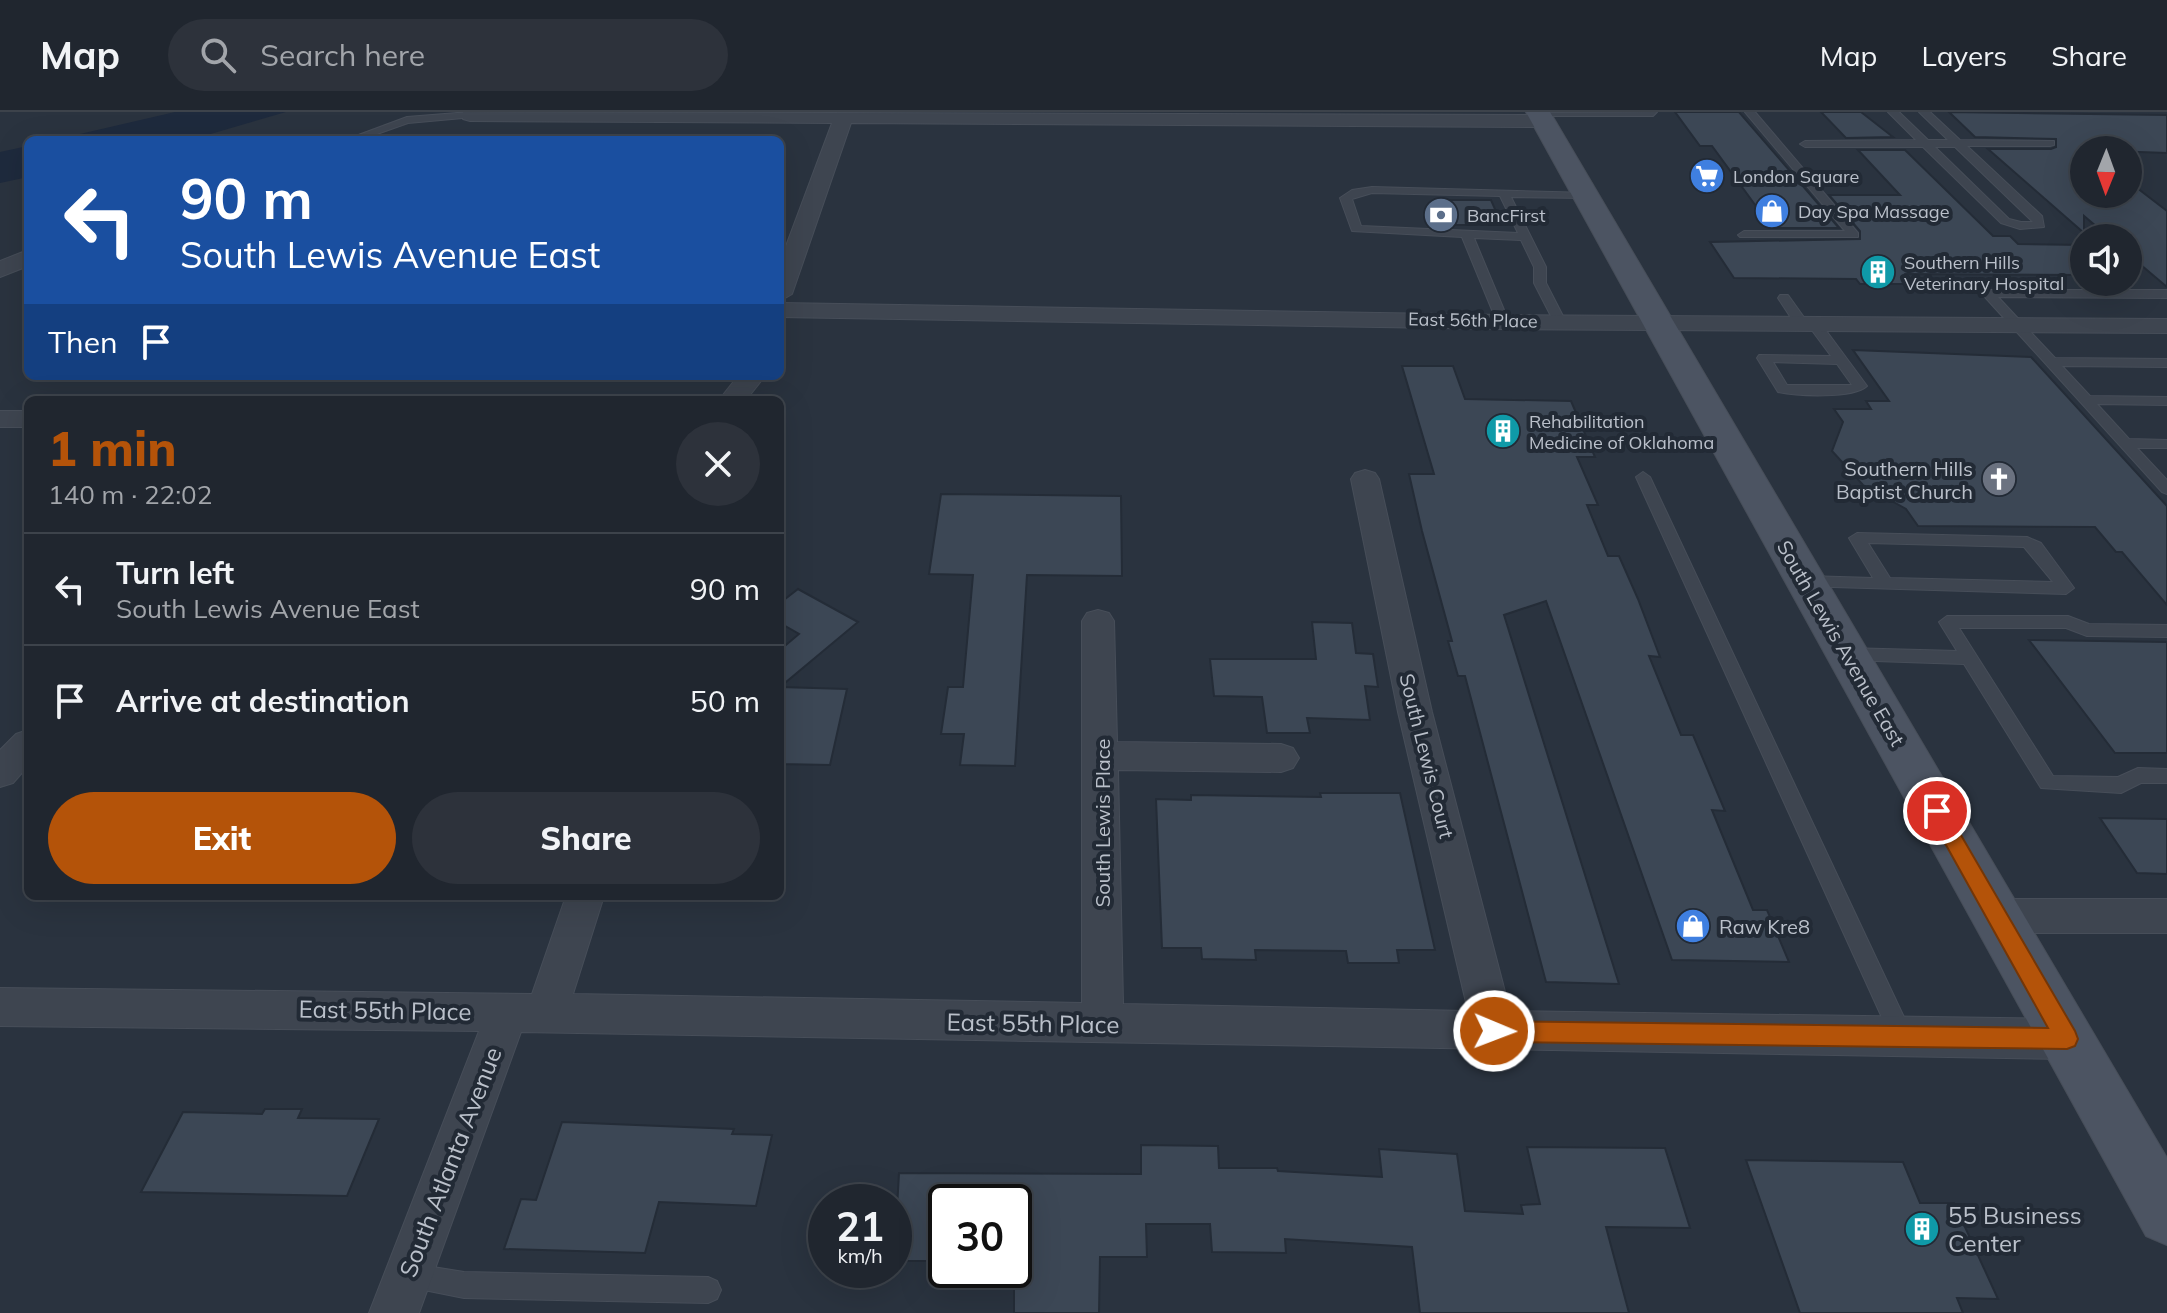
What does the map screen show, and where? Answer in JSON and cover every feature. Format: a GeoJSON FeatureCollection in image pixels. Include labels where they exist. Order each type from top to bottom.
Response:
{"type":"FeatureCollection","features":[{"type":"Feature","properties":{"kind":"main road","name":"South Lewis Avenue East"},"geometry":{"type":"LineString","coordinates":[[1540,115],[2167,1215]]}},
{"type":"Feature","properties":{"kind":"street"},"geometry":{"type":"LineString","coordinates":[[784,272],[788,250],[844,114]]}},
{"type":"Feature","properties":{"kind":"street"},"geometry":{"type":"LineString","coordinates":[[470,115],[1540,115]]}},
{"type":"Feature","properties":{"kind":"street"},"geometry":{"type":"LineString","coordinates":[[0,270],[24,259]]}},
{"type":"Feature","properties":{"kind":"street","name":"East 56th Place"},"geometry":{"type":"LineString","coordinates":[[784,310],[1503,322],[2167,326]]}},
{"type":"Feature","properties":{"kind":"street"},"geometry":{"type":"LineString","coordinates":[[735,396],[749,380]]}},
{"type":"Feature","properties":{"kind":"street"},"geometry":{"type":"LineString","coordinates":[[0,419],[24,419]]}},
{"type":"Feature","properties":{"kind":"street","name":"South Lewis Court"},"geometry":{"type":"LineString","coordinates":[[1365,479],[1415,712],[1494,1031]]}},
{"type":"Feature","properties":{"kind":"street","name":"South Lewis Place"},"geometry":{"type":"LineString","coordinates":[[1098,621],[1103,1025]]}},
{"type":"Feature","properties":{"kind":"street"},"geometry":{"type":"LineString","coordinates":[[0,773],[24,747]]}},
{"type":"Feature","properties":{"kind":"street"},"geometry":{"type":"LineString","coordinates":[[1102,756],[1281,758]]}},
{"type":"Feature","properties":{"kind":"street","name":"South Atlanta Avenue"},"geometry":{"type":"LineString","coordinates":[[401,1294],[527,1012],[583,900]]}},
{"type":"Feature","properties":{"kind":"street"},"geometry":{"type":"LineString","coordinates":[[1998,916],[2167,916]]}},
{"type":"Feature","properties":{"kind":"street","name":"East 55th Place"},"geometry":{"type":"LineString","coordinates":[[0,1007],[527,1012],[1103,1025],[2067,1039]]}},
{"type":"Feature","properties":{"kind":"lane"},"geometry":{"type":"LineString","coordinates":[[1744,235],[1854,235],[1750,112]]}},
{"type":"Feature","properties":{"kind":"lane"},"geometry":{"type":"LineString","coordinates":[[1893,112],[2005,221],[2020,226],[2040,225],[2038,218],[1924,112]]}},
{"type":"Feature","properties":{"kind":"lane"},"geometry":{"type":"LineString","coordinates":[[1540,115],[1653,113]]}},
{"type":"Feature","properties":{"kind":"lane"},"geometry":{"type":"LineString","coordinates":[[361,136],[407,120],[470,115]]}},
{"type":"Feature","properties":{"kind":"lane"},"geometry":{"type":"LineString","coordinates":[[1805,144],[2050,143]]}},
{"type":"Feature","properties":{"kind":"lane"},"geometry":{"type":"LineString","coordinates":[[1526,237],[1356,229],[1346,198],[1356,192],[1372,190],[1587,195]]}},
{"type":"Feature","properties":{"kind":"lane"},"geometry":{"type":"LineString","coordinates":[[1505,195],[1540,267],[1540,283],[1560,322]]}},
{"type":"Feature","properties":{"kind":"lane"},"geometry":{"type":"LineString","coordinates":[[1467,236],[1503,322]]}},
{"type":"Feature","properties":{"kind":"lane"},"geometry":{"type":"LineString","coordinates":[[2167,294],[1988,293],[2167,489]]}},
{"type":"Feature","properties":{"kind":"lane"},"geometry":{"type":"LineString","coordinates":[[2148,293],[2167,310]]}},
{"type":"Feature","properties":{"kind":"lane"},"geometry":{"type":"LineString","coordinates":[[1784,298],[1842,360],[1860,386],[1853,390],[1783,389],[1764,358],[1842,360]]}},
{"type":"Feature","properties":{"kind":"lane"},"geometry":{"type":"LineString","coordinates":[[2051,362],[2167,363]]}},
{"type":"Feature","properties":{"kind":"lane"},"geometry":{"type":"LineString","coordinates":[[2085,400],[2167,401]]}},
{"type":"Feature","properties":{"kind":"lane"},"geometry":{"type":"LineString","coordinates":[[2125,443],[2167,444]]}},
{"type":"Feature","properties":{"kind":"lane"},"geometry":{"type":"LineString","coordinates":[[1643,477],[1902,1037]]}},
{"type":"Feature","properties":{"kind":"lane"},"geometry":{"type":"LineString","coordinates":[[1806,582],[1990,587],[2066,588],[2035,547],[2027,542],[1857,538],[1885,584]]}},
{"type":"Feature","properties":{"kind":"lane"},"geometry":{"type":"LineString","coordinates":[[2167,631],[2087,630],[2068,622],[1947,622],[2048,783],[2121,785],[2138,775],[2167,776]]}},
{"type":"Feature","properties":{"kind":"lane"},"geometry":{"type":"LineString","coordinates":[[1846,654],[1971,658]]}},
{"type":"Feature","properties":{"kind":"lane"},"geometry":{"type":"LineString","coordinates":[[401,1294],[464,1285],[708,1290]]}},
{"type":"Feature","properties":{"kind":"water"},"geometry":{"type":"Polygon","coordinates":[[[175,112],[286,112],[204,136],[71,136],[175,112]]]}},
{"type":"Feature","properties":{"kind":"water"},"geometry":{"type":"Polygon","coordinates":[[[24,147],[24,178],[0,183],[0,152],[24,147]]]}},
{"type":"Feature","properties":{"kind":"building"},"geometry":{"type":"Polygon","coordinates":[[[1675,112],[1739,112],[1839,228],[1772,228],[1712,146],[1700,146],[1675,112]]]}},
{"type":"Feature","properties":{"kind":"building"},"geometry":{"type":"Polygon","coordinates":[[[1821,112],[1861,112],[1893,137],[1846,138],[1821,112]]]}},
{"type":"Feature","properties":{"kind":"building"},"geometry":{"type":"Polygon","coordinates":[[[1949,112],[2167,115],[2167,153],[2142,152],[2142,136],[2070,136],[2070,208],[2142,208],[2142,192],[2167,211],[2167,287],[2142,266],[2142,224],[2093,224],[2084,216],[2084,224],[2074,224],[1988,149],[2051,149],[2056,147],[2056,139],[1975,137],[1949,112]]]}},
{"type":"Feature","properties":{"kind":"building"},"geometry":{"type":"Polygon","coordinates":[[[1858,150],[1905,150],[1993,236],[2010,236],[2018,244],[2070,245],[2070,275],[1906,274],[1916,284],[1860,284],[1856,279],[1734,278],[1710,242],[1860,239],[1860,231],[1829,195],[1900,195],[1858,150]]]}},
{"type":"Feature","properties":{"kind":"building"},"geometry":{"type":"Polygon","coordinates":[[[1445,200],[1491,200],[1502,225],[1455,225],[1445,200]]]}},
{"type":"Feature","properties":{"kind":"building","name":"Southern Hills Baptist Church"},"geometry":{"type":"Polygon","coordinates":[[[1853,350],[2031,357],[2167,506],[2167,605],[2122,552],[2116,552],[2095,527],[1918,526],[1906,509],[1863,485],[1832,451],[1843,422],[1834,409],[1871,409],[1866,401],[1889,401],[1853,350]]]}},
{"type":"Feature","properties":{"kind":"building"},"geometry":{"type":"Polygon","coordinates":[[[1402,366],[1453,366],[1465,399],[1571,401],[1595,457],[1577,457],[1598,505],[1587,505],[1608,556],[1619,556],[1638,599],[1660,657],[1649,656],[1681,735],[1693,735],[1725,811],[1712,810],[1753,910],[1767,910],[1789,962],[1672,960],[1546,601],[1504,615],[1619,984],[1546,982],[1465,676],[1458,676],[1448,641],[1452,641],[1422,531],[1409,474],[1434,474],[1402,366]]]}},
{"type":"Feature","properties":{"kind":"building"},"geometry":{"type":"Polygon","coordinates":[[[941,494],[1121,496],[1122,576],[1027,575],[1015,766],[960,765],[964,734],[941,734],[948,687],[963,687],[973,575],[929,574],[941,494]]]}},
{"type":"Feature","properties":{"kind":"building"},"geometry":{"type":"Polygon","coordinates":[[[798,589],[858,622],[784,684],[784,647],[799,634],[784,625],[784,600],[798,589]]]}},
{"type":"Feature","properties":{"kind":"building"},"geometry":{"type":"Polygon","coordinates":[[[1312,622],[1352,623],[1356,653],[1373,654],[1378,687],[1365,686],[1370,720],[1307,718],[1310,733],[1267,733],[1262,697],[1214,696],[1210,659],[1316,659],[1312,622]]]}},
{"type":"Feature","properties":{"kind":"building"},"geometry":{"type":"Polygon","coordinates":[[[2029,640],[2167,642],[2167,753],[2115,753],[2029,640]]]}},
{"type":"Feature","properties":{"kind":"building"},"geometry":{"type":"Polygon","coordinates":[[[784,687],[847,689],[830,765],[784,764],[784,687]]]}},
{"type":"Feature","properties":{"kind":"building"},"geometry":{"type":"Polygon","coordinates":[[[1320,793],[1400,793],[1435,950],[1397,950],[1399,963],[1348,963],[1346,951],[1255,950],[1256,960],[1202,959],[1201,948],[1162,948],[1156,799],[1191,800],[1191,795],[1321,797],[1320,793]]]}},
{"type":"Feature","properties":{"kind":"building"},"geometry":{"type":"Polygon","coordinates":[[[2100,818],[2167,819],[2167,874],[2137,873],[2100,818]]]}},
{"type":"Feature","properties":{"kind":"building"},"geometry":{"type":"Polygon","coordinates":[[[265,1109],[302,1109],[298,1118],[379,1119],[347,1196],[141,1192],[183,1112],[262,1114],[265,1109]]]}},
{"type":"Feature","properties":{"kind":"building"},"geometry":{"type":"Polygon","coordinates":[[[562,1122],[734,1129],[732,1134],[772,1135],[756,1206],[659,1202],[645,1253],[504,1249],[521,1199],[536,1200],[562,1122]]]}},
{"type":"Feature","properties":{"kind":"building"},"geometry":{"type":"Polygon","coordinates":[[[1141,1145],[1218,1146],[1219,1168],[1277,1168],[1278,1171],[1382,1177],[1379,1149],[1457,1154],[1465,1211],[1523,1214],[1521,1205],[1540,1204],[1527,1147],[1665,1148],[1690,1228],[1606,1227],[1629,1313],[1420,1313],[1412,1247],[1285,1239],[1286,1253],[1212,1252],[1210,1224],[1146,1224],[1147,1257],[1100,1257],[1099,1313],[1014,1313],[1014,1288],[1032,1288],[1032,1184],[928,1184],[928,1261],[912,1261],[912,1184],[898,1184],[899,1173],[1141,1174],[1141,1145]]]}},
{"type":"Feature","properties":{"kind":"building","name":"55 Business Center"},"geometry":{"type":"Polygon","coordinates":[[[1746,1160],[1903,1162],[1920,1203],[1954,1203],[1998,1299],[1957,1298],[1963,1313],[1800,1313],[1746,1160]]]}},
{"type":"Feature","properties":{"kind":"place","name":"London Square"},"geometry":{"type":"Point","coordinates":[1707,176]}},
{"type":"Feature","properties":{"kind":"place","name":"Day Spa Massage"},"geometry":{"type":"Point","coordinates":[1772,211]}},
{"type":"Feature","properties":{"kind":"place","name":"BancFirst"},"geometry":{"type":"Point","coordinates":[1441,215]}},
{"type":"Feature","properties":{"kind":"place","name":"Southern Hills Veterinary Hospital"},"geometry":{"type":"Point","coordinates":[1878,272]}},
{"type":"Feature","properties":{"kind":"place","name":"Rehabilitation Medicine of Oklahoma"},"geometry":{"type":"Point","coordinates":[1503,431]}},
{"type":"Feature","properties":{"kind":"place","name":"Southern Hills Baptist Church"},"geometry":{"type":"Point","coordinates":[1999,479]}},
{"type":"Feature","properties":{"kind":"place","name":"Raw Kre8"},"geometry":{"type":"Point","coordinates":[1693,926]}},
{"type":"Feature","properties":{"kind":"place","name":"55 Business Center"},"geometry":{"type":"Point","coordinates":[1922,1229]}},
{"type":"Feature","properties":{"kind":"route"},"geometry":{"type":"LineString","coordinates":[[1494,1031],[2067,1039],[1937,811]]}}]}
